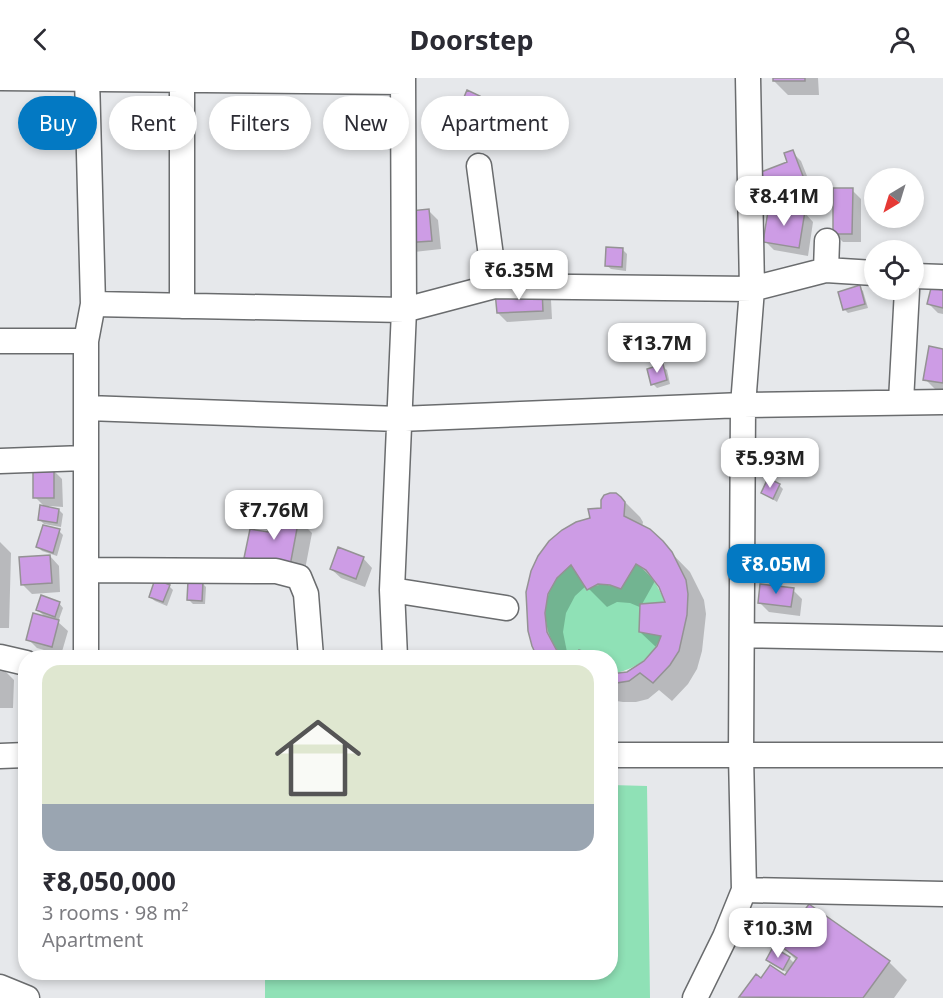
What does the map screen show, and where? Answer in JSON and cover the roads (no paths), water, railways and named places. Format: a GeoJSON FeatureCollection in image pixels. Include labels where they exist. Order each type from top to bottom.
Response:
{"type":"FeatureCollection","features":[{"type":"Feature","properties":{"kind":"street"},"geometry":{"type":"LineString","coordinates":[[0,78],[182,81],[403,80],[404,310],[392,590],[395,650]]}},
{"type":"Feature","properties":{"kind":"street"},"geometry":{"type":"LineString","coordinates":[[695,998],[725,937],[744,890],[741,755],[742,405],[752,289],[748,78]]}},
{"type":"Feature","properties":{"kind":"street"},"geometry":{"type":"LineString","coordinates":[[86,650],[86,341],[93,304],[87,79]]}},
{"type":"Feature","properties":{"kind":"street"},"geometry":{"type":"LineString","coordinates":[[182,81],[182,306]]}},
{"type":"Feature","properties":{"kind":"street"},"geometry":{"type":"LineString","coordinates":[[479,166],[495,286]]}},
{"type":"Feature","properties":{"kind":"street"},"geometry":{"type":"LineString","coordinates":[[826,270],[827,241]]}},
{"type":"Feature","properties":{"kind":"street"},"geometry":{"type":"LineString","coordinates":[[93,304],[404,310],[495,286],[752,289],[826,270],[864,272]]}},
{"type":"Feature","properties":{"kind":"street"},"geometry":{"type":"LineString","coordinates":[[924,276],[943,277]]}},
{"type":"Feature","properties":{"kind":"street"},"geometry":{"type":"LineString","coordinates":[[901,401],[906,300]]}},
{"type":"Feature","properties":{"kind":"street"},"geometry":{"type":"LineString","coordinates":[[0,341],[86,341]]}},
{"type":"Feature","properties":{"kind":"street"},"geometry":{"type":"LineString","coordinates":[[87,408],[399,419],[742,405],[943,402]]}},
{"type":"Feature","properties":{"kind":"street"},"geometry":{"type":"LineString","coordinates":[[0,461],[85,458]]}},
{"type":"Feature","properties":{"kind":"street"},"geometry":{"type":"LineString","coordinates":[[86,570],[276,571],[298,577],[306,594],[310,650]]}},
{"type":"Feature","properties":{"kind":"street"},"geometry":{"type":"LineString","coordinates":[[392,590],[506,608]]}},
{"type":"Feature","properties":{"kind":"street"},"geometry":{"type":"LineString","coordinates":[[742,635],[943,639]]}},
{"type":"Feature","properties":{"kind":"street"},"geometry":{"type":"LineString","coordinates":[[0,657],[18,661]]}},
{"type":"Feature","properties":{"kind":"street"},"geometry":{"type":"LineString","coordinates":[[0,756],[18,755]]}},
{"type":"Feature","properties":{"kind":"street"},"geometry":{"type":"LineString","coordinates":[[618,755],[943,755]]}},
{"type":"Feature","properties":{"kind":"street"},"geometry":{"type":"LineString","coordinates":[[744,890],[943,894]]}}]}
